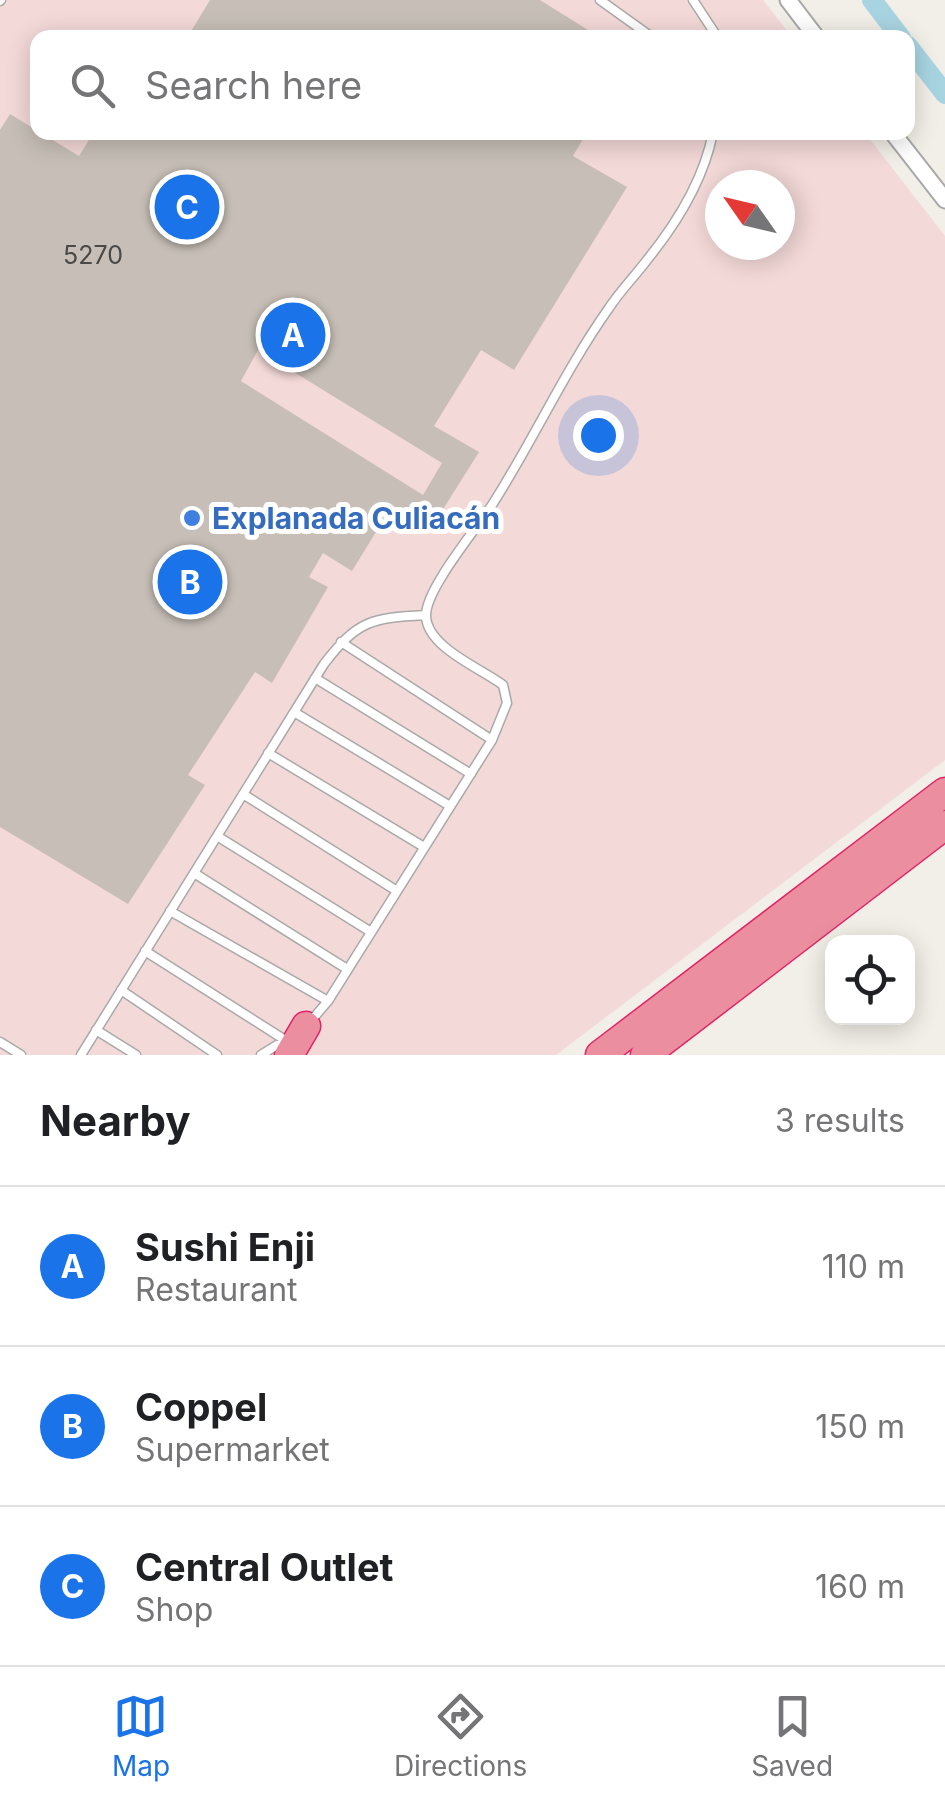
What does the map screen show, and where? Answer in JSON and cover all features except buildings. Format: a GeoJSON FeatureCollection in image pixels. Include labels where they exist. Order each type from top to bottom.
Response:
{"type":"FeatureCollection","features":[{"type":"Feature","properties":{"kind":"highway"},"geometry":{"type":"LineString","coordinates":[[600,1055],[945,792]]}},
{"type":"Feature","properties":{"kind":"highway"},"geometry":{"type":"LineString","coordinates":[[645,1055],[945,825]]}},
{"type":"Feature","properties":{"kind":"street"},"geometry":{"type":"LineString","coordinates":[[788,0],[811,30]]}},
{"type":"Feature","properties":{"kind":"street"},"geometry":{"type":"LineString","coordinates":[[898,140],[945,200]]}},
{"type":"Feature","properties":{"kind":"lane"},"geometry":{"type":"LineString","coordinates":[[600,0],[642,30]]}},
{"type":"Feature","properties":{"kind":"lane"},"geometry":{"type":"LineString","coordinates":[[694,0],[713,30]]}},
{"type":"Feature","properties":{"kind":"lane"},"geometry":{"type":"LineString","coordinates":[[261,1055],[293,1040],[328,1001],[492,740],[507,703],[503,685],[438,643],[426,615],[431,594],[491,506],[609,307],[683,209],[701,176],[711,140]]}},
{"type":"Feature","properties":{"kind":"lane"},"geometry":{"type":"LineString","coordinates":[[80,1055],[341,642],[355,629],[374,620],[426,615]]}},
{"type":"Feature","properties":{"kind":"lane"},"geometry":{"type":"LineString","coordinates":[[341,642],[492,740]]}},
{"type":"Feature","properties":{"kind":"lane"},"geometry":{"type":"LineString","coordinates":[[315,678],[470,774]]}},
{"type":"Feature","properties":{"kind":"lane"},"geometry":{"type":"LineString","coordinates":[[294,712],[450,806]]}},
{"type":"Feature","properties":{"kind":"lane"},"geometry":{"type":"LineString","coordinates":[[268,754],[424,847]]}},
{"type":"Feature","properties":{"kind":"lane"},"geometry":{"type":"LineString","coordinates":[[243,794],[397,891]]}},
{"type":"Feature","properties":{"kind":"lane"},"geometry":{"type":"LineString","coordinates":[[217,836],[371,932]]}},
{"type":"Feature","properties":{"kind":"lane"},"geometry":{"type":"LineString","coordinates":[[194,873],[346,969]]}},
{"type":"Feature","properties":{"kind":"lane"},"geometry":{"type":"LineString","coordinates":[[170,911],[328,1001]]}},
{"type":"Feature","properties":{"kind":"lane"},"geometry":{"type":"LineString","coordinates":[[145,952],[293,1040]]}},
{"type":"Feature","properties":{"kind":"lane"},"geometry":{"type":"LineString","coordinates":[[121,990],[217,1055]]}},
{"type":"Feature","properties":{"kind":"lane"},"geometry":{"type":"LineString","coordinates":[[96,1030],[136,1055]]}},
{"type":"Feature","properties":{"kind":"lane"},"geometry":{"type":"LineString","coordinates":[[4,1048],[21,1055]]}},
{"type":"Feature","properties":{"kind":"shaded area"},"geometry":{"type":"Polygon","coordinates":[[[0,0],[763,0],[787,30],[30,30],[30,140],[870,140],[945,236],[945,760],[556,1055],[0,1055],[0,0]]]}},
{"type":"Feature","properties":{"kind":"waterway"},"geometry":{"type":"LineString","coordinates":[[872,0],[895,30]]}},
{"type":"Feature","properties":{"kind":"waterway"},"geometry":{"type":"LineString","coordinates":[[915,55],[945,94]]}},
{"type":"Feature","properties":{"kind":"place","name":"Central Outlet"},"geometry":{"type":"Point","coordinates":[187,207]}},
{"type":"Feature","properties":{"kind":"place","name":"Sushi Enji"},"geometry":{"type":"Point","coordinates":[293,335]}},
{"type":"Feature","properties":{"kind":"place","name":"Explanada Culiacán"},"geometry":{"type":"Point","coordinates":[192,518]}},
{"type":"Feature","properties":{"kind":"place","name":"Coppel"},"geometry":{"type":"Point","coordinates":[190,582]}}]}
